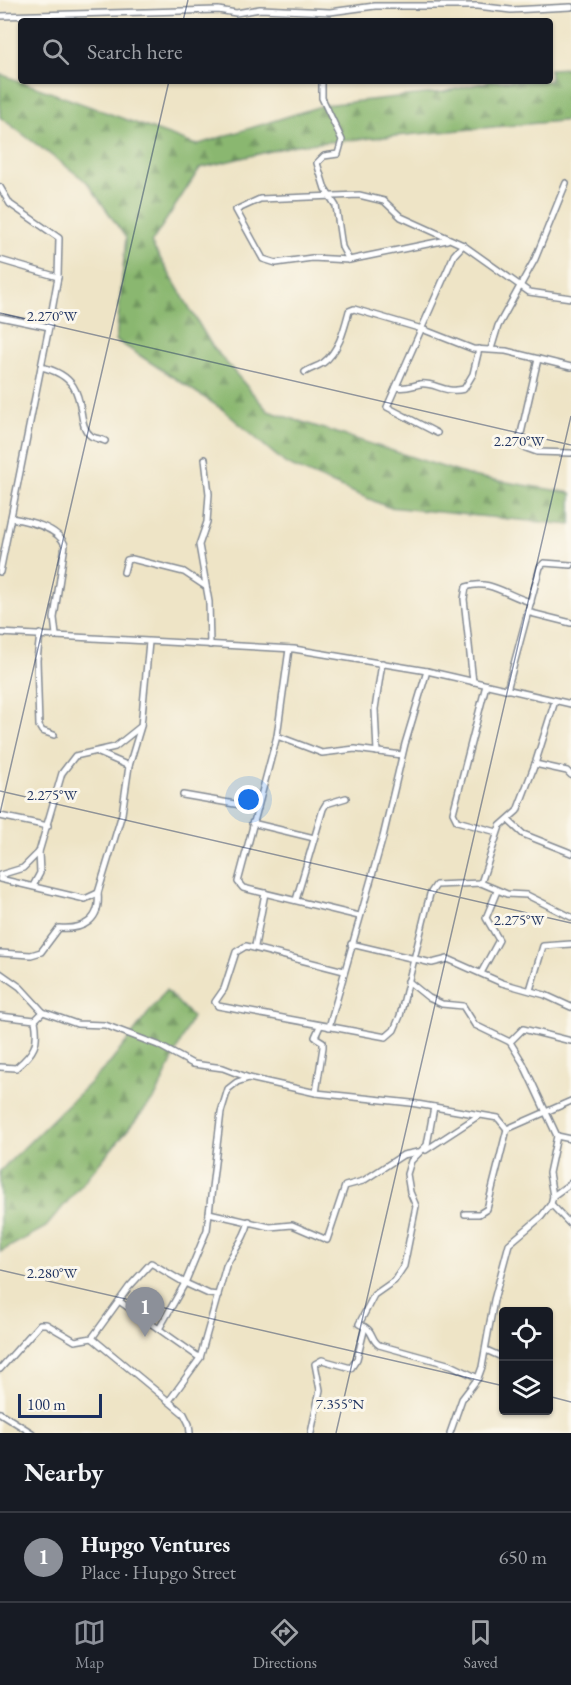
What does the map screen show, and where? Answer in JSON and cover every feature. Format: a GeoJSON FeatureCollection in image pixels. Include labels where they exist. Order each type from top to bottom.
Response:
{"type":"FeatureCollection","features":[{"type":"Feature","properties":{"kind":"street"},"geometry":{"type":"LineString","coordinates":[[0,16],[218,10],[236,13],[260,9],[330,12],[375,6],[477,6],[511,10],[571,7]]}},
{"type":"Feature","properties":{"kind":"street"},"geometry":{"type":"LineString","coordinates":[[329,18],[330,12]]}},
{"type":"Feature","properties":{"kind":"street"},"geometry":{"type":"LineString","coordinates":[[322,84],[322,98],[342,140],[338,154],[324,156],[317,162],[329,196],[336,206],[342,247],[349,260]]}},
{"type":"Feature","properties":{"kind":"street"},"geometry":{"type":"LineString","coordinates":[[491,349],[498,326],[521,286],[551,223],[566,183]]}},
{"type":"Feature","properties":{"kind":"street"},"geometry":{"type":"LineString","coordinates":[[0,187],[10,204],[59,238],[58,278],[0,572]]}},
{"type":"Feature","properties":{"kind":"street"},"geometry":{"type":"LineString","coordinates":[[447,240],[349,260],[312,258],[276,263],[266,262],[236,213],[237,209],[260,199],[359,195],[384,201],[401,217],[447,240],[463,245],[529,292],[571,298]]}},
{"type":"Feature","properties":{"kind":"street"},"geometry":{"type":"LineString","coordinates":[[437,432],[388,409],[454,255],[463,245]]}},
{"type":"Feature","properties":{"kind":"street"},"geometry":{"type":"LineString","coordinates":[[0,260],[58,278]]}},
{"type":"Feature","properties":{"kind":"street"},"geometry":{"type":"LineString","coordinates":[[305,372],[321,365],[331,355],[351,310],[422,329],[479,349],[491,349],[571,367]]}},
{"type":"Feature","properties":{"kind":"street"},"geometry":{"type":"LineString","coordinates":[[0,317],[49,327]]}},
{"type":"Feature","properties":{"kind":"street"},"geometry":{"type":"LineString","coordinates":[[396,387],[406,389],[421,384],[446,392],[464,389],[473,374],[479,349]]}},
{"type":"Feature","properties":{"kind":"street"},"geometry":{"type":"LineString","coordinates":[[538,359],[520,438],[523,447],[537,452],[571,453]]}},
{"type":"Feature","properties":{"kind":"street"},"geometry":{"type":"LineString","coordinates":[[41,367],[56,371],[75,388],[82,405],[84,426],[91,436],[105,441]]}},
{"type":"Feature","properties":{"kind":"street"},"geometry":{"type":"LineString","coordinates":[[205,459],[209,494],[207,522],[199,545],[209,602],[210,645]]}},
{"type":"Feature","properties":{"kind":"street"},"geometry":{"type":"LineString","coordinates":[[11,518],[31,522],[56,534],[65,545],[54,618],[56,635]]}},
{"type":"Feature","properties":{"kind":"street"},"geometry":{"type":"LineString","coordinates":[[124,572],[128,560],[132,559],[183,572],[205,586]]}},
{"type":"Feature","properties":{"kind":"street"},"geometry":{"type":"LineString","coordinates":[[507,690],[541,565],[571,565]]}},
{"type":"Feature","properties":{"kind":"street"},"geometry":{"type":"LineString","coordinates":[[473,682],[464,599],[466,587],[496,587],[518,599],[531,602]]}},
{"type":"Feature","properties":{"kind":"street"},"geometry":{"type":"LineString","coordinates":[[527,612],[571,622]]}},
{"type":"Feature","properties":{"kind":"street"},"geometry":{"type":"LineString","coordinates":[[0,633],[289,649],[427,671],[571,704]]}},
{"type":"Feature","properties":{"kind":"street"},"geometry":{"type":"LineString","coordinates":[[40,634],[37,660],[39,726],[42,731],[54,735]]}},
{"type":"Feature","properties":{"kind":"street"},"geometry":{"type":"LineString","coordinates":[[0,953],[31,956],[41,952],[59,928],[85,927],[94,916],[98,893],[122,814],[129,765],[141,726],[149,642]]}},
{"type":"Feature","properties":{"kind":"street"},"geometry":{"type":"LineString","coordinates":[[289,649],[277,736],[238,882],[243,888],[359,916]]}},
{"type":"Feature","properties":{"kind":"street"},"geometry":{"type":"LineString","coordinates":[[376,752],[375,709],[382,663]]}},
{"type":"Feature","properties":{"kind":"street"},"geometry":{"type":"LineString","coordinates":[[329,1027],[382,837],[402,755],[427,671]]}},
{"type":"Feature","properties":{"kind":"street"},"geometry":{"type":"LineString","coordinates":[[486,685],[453,813],[457,821],[497,832]]}},
{"type":"Feature","properties":{"kind":"street"},"geometry":{"type":"LineString","coordinates":[[481,883],[497,832],[516,811],[535,765],[555,701]]}},
{"type":"Feature","properties":{"kind":"street"},"geometry":{"type":"LineString","coordinates":[[33,886],[40,873],[39,852],[62,773],[75,756],[99,753],[115,747],[141,726]]}},
{"type":"Feature","properties":{"kind":"street"},"geometry":{"type":"LineString","coordinates":[[277,736],[322,753],[345,749],[402,755]]}},
{"type":"Feature","properties":{"kind":"street"},"geometry":{"type":"LineString","coordinates":[[99,753],[129,765]]}},
{"type":"Feature","properties":{"kind":"street"},"geometry":{"type":"LineString","coordinates":[[535,765],[567,771],[571,775]]}},
{"type":"Feature","properties":{"kind":"street"},"geometry":{"type":"LineString","coordinates":[[183,795],[258,808]]}},
{"type":"Feature","properties":{"kind":"street"},"geometry":{"type":"LineString","coordinates":[[296,900],[324,806],[346,798]]}},
{"type":"Feature","properties":{"kind":"street"},"geometry":{"type":"LineString","coordinates":[[0,816],[48,826]]}},
{"type":"Feature","properties":{"kind":"street"},"geometry":{"type":"LineString","coordinates":[[508,820],[523,834],[571,853]]}},
{"type":"Feature","properties":{"kind":"street"},"geometry":{"type":"LineString","coordinates":[[252,823],[314,838]]}},
{"type":"Feature","properties":{"kind":"street"},"geometry":{"type":"LineString","coordinates":[[0,877],[23,868],[39,852]]}},
{"type":"Feature","properties":{"kind":"street"},"geometry":{"type":"LineString","coordinates":[[0,877],[90,899],[98,893]]}},
{"type":"Feature","properties":{"kind":"street"},"geometry":{"type":"LineString","coordinates":[[344,971],[255,946],[243,947],[236,952],[226,985],[215,999],[216,1004],[386,1037],[397,1024],[433,888],[445,883],[481,883],[497,891],[527,895],[571,917]]}},
{"type":"Feature","properties":{"kind":"street"},"geometry":{"type":"LineString","coordinates":[[481,973],[499,940],[486,918],[497,891]]}},
{"type":"Feature","properties":{"kind":"street"},"geometry":{"type":"LineString","coordinates":[[255,946],[265,893]]}},
{"type":"Feature","properties":{"kind":"street"},"geometry":{"type":"LineString","coordinates":[[351,944],[432,963],[448,959],[509,985],[530,990],[571,1007]]}},
{"type":"Feature","properties":{"kind":"street"},"geometry":{"type":"LineString","coordinates":[[530,990],[543,946],[571,944]]}},
{"type":"Feature","properties":{"kind":"street"},"geometry":{"type":"LineString","coordinates":[[0,973],[20,987],[43,1012],[77,1024],[105,1024],[158,1045],[186,1061],[223,1068],[249,1078],[315,1093],[349,1095],[498,1118],[507,1129]]}},
{"type":"Feature","properties":{"kind":"street"},"geometry":{"type":"LineString","coordinates":[[408,981],[429,998],[442,1004],[463,1006],[475,1025],[510,1042],[557,1136],[549,1173],[553,1196],[541,1217],[509,1244],[494,1300],[486,1350],[478,1378],[462,1399],[450,1433]]}},
{"type":"Feature","properties":{"kind":"street"},"geometry":{"type":"LineString","coordinates":[[35,1020],[43,1012]]}},
{"type":"Feature","properties":{"kind":"street"},"geometry":{"type":"LineString","coordinates":[[0,1016],[35,1020]]}},
{"type":"Feature","properties":{"kind":"street"},"geometry":{"type":"LineString","coordinates":[[0,1067],[16,1068],[28,1058],[37,1042],[39,1032],[35,1020]]}},
{"type":"Feature","properties":{"kind":"street"},"geometry":{"type":"LineString","coordinates":[[315,1093],[323,1047],[323,1042],[315,1037],[320,1026]]}},
{"type":"Feature","properties":{"kind":"street"},"geometry":{"type":"LineString","coordinates":[[510,1042],[523,1029],[571,1041]]}},
{"type":"Feature","properties":{"kind":"street"},"geometry":{"type":"LineString","coordinates":[[159,1329],[185,1283],[207,1230],[213,1163],[225,1097],[231,1086],[249,1078]]}},
{"type":"Feature","properties":{"kind":"street"},"geometry":{"type":"LineString","coordinates":[[507,1129],[571,1101]]}},
{"type":"Feature","properties":{"kind":"street"},"geometry":{"type":"LineString","coordinates":[[434,1107],[427,1145],[414,1157],[408,1174],[416,1212],[404,1266],[394,1281],[371,1300],[359,1324],[370,1330],[374,1341],[379,1345],[451,1365],[478,1378]]}},
{"type":"Feature","properties":{"kind":"street"},"geometry":{"type":"LineString","coordinates":[[414,1157],[478,1116]]}},
{"type":"Feature","properties":{"kind":"street"},"geometry":{"type":"LineString","coordinates":[[465,1214],[479,1214],[487,1209],[507,1129]]}},
{"type":"Feature","properties":{"kind":"street"},"geometry":{"type":"LineString","coordinates":[[557,1136],[571,1139]]}},
{"type":"Feature","properties":{"kind":"street"},"geometry":{"type":"LineString","coordinates":[[209,1213],[270,1227],[292,1225],[327,1240],[345,1186],[363,1181],[403,1155],[420,1152]]}},
{"type":"Feature","properties":{"kind":"street"},"geometry":{"type":"LineString","coordinates":[[553,1196],[571,1183]]}},
{"type":"Feature","properties":{"kind":"street"},"geometry":{"type":"LineString","coordinates":[[550,1204],[571,1225]]}},
{"type":"Feature","properties":{"kind":"street"},"geometry":{"type":"LineString","coordinates":[[169,1401],[200,1358],[226,1266],[233,1252],[245,1238],[249,1221]]}},
{"type":"Feature","properties":{"kind":"street"},"geometry":{"type":"LineString","coordinates":[[0,1369],[40,1324],[46,1324],[75,1341],[83,1342],[92,1338],[151,1263],[185,1283],[209,1294],[218,1295]]}},
{"type":"Feature","properties":{"kind":"street"},"geometry":{"type":"LineString","coordinates":[[119,1301],[200,1358]]}},
{"type":"Feature","properties":{"kind":"street"},"geometry":{"type":"LineString","coordinates":[[312,1433],[320,1390],[315,1364],[322,1360],[351,1368],[357,1359],[365,1327]]}},
{"type":"Feature","properties":{"kind":"street"},"geometry":{"type":"LineString","coordinates":[[92,1338],[184,1414],[190,1433]]}},
{"type":"Feature","properties":{"kind":"street"},"geometry":{"type":"LineString","coordinates":[[486,1350],[499,1356]]}},
{"type":"Feature","properties":{"kind":"street"},"geometry":{"type":"LineString","coordinates":[[0,1413],[32,1433]]}},
{"type":"Feature","properties":{"kind":"green space"},"geometry":{"type":"Polygon","coordinates":[[[571,68],[571,120],[296,145],[200,168],[151,243],[212,346],[268,411],[471,476],[571,493],[571,525],[388,507],[286,464],[222,409],[116,340],[126,238],[87,182],[0,117],[0,74],[18,81],[18,84],[28,84],[196,145],[324,105],[443,92],[478,84],[553,84],[553,69],[571,68]]]}},
{"type":"Feature","properties":{"kind":"green space"},"geometry":{"type":"Polygon","coordinates":[[[166,990],[192,1017],[156,1096],[46,1227],[0,1252],[0,1171],[111,1062],[166,990]]]}},
{"type":"Feature","properties":{"kind":"place","name":"Hupgo Ventures"},"geometry":{"type":"Point","coordinates":[145,1337]}}]}
